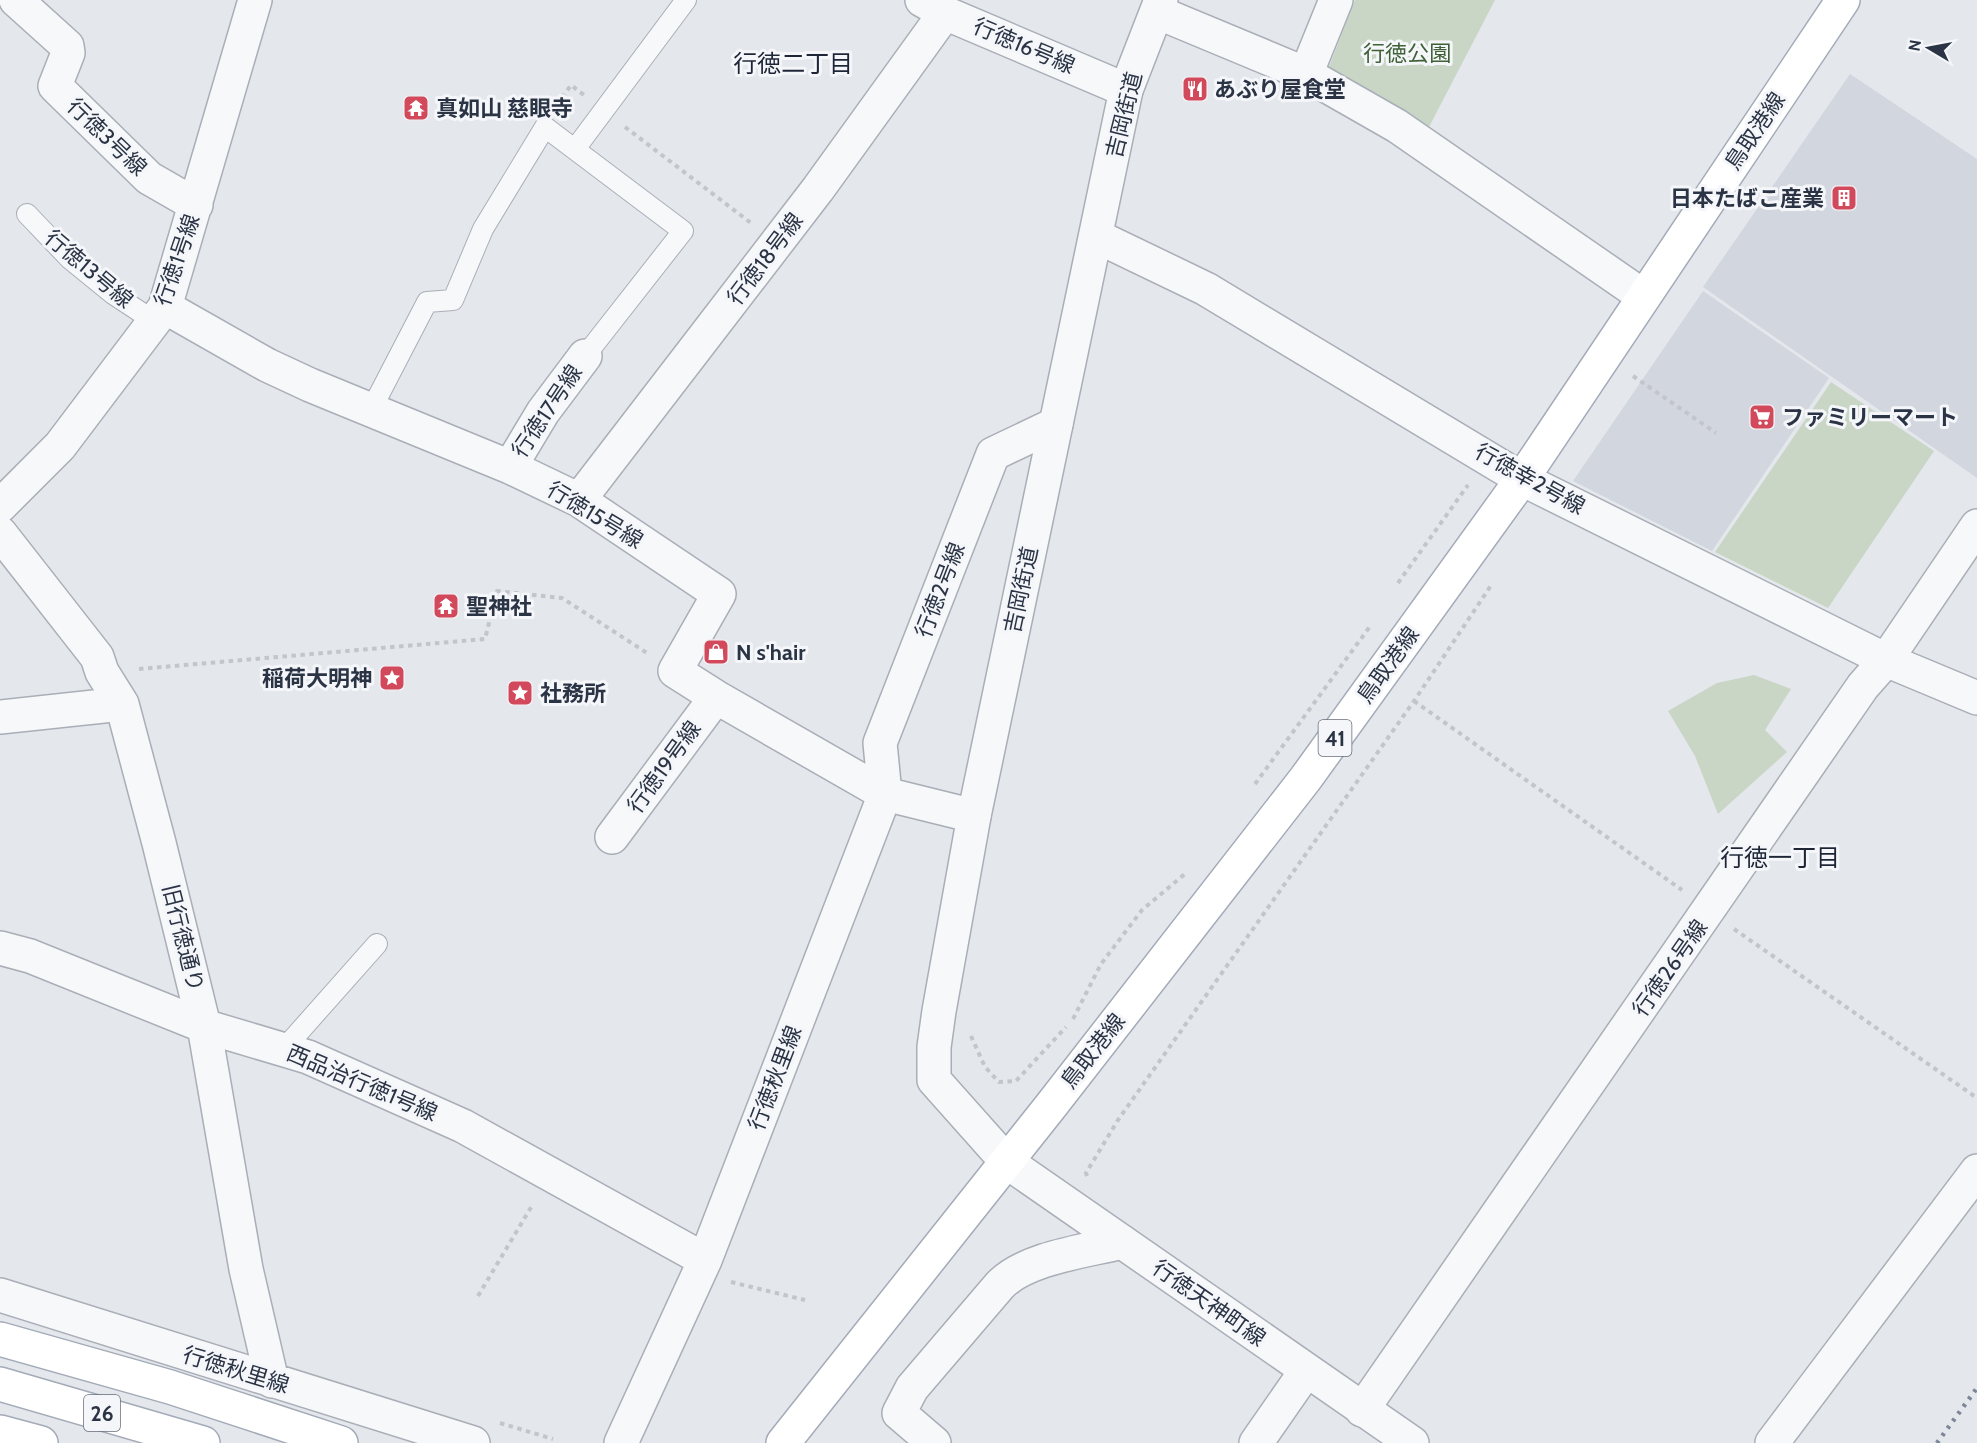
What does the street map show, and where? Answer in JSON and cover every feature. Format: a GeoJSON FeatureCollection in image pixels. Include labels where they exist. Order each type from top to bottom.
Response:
{"type":"FeatureCollection","features":[{"type":"Feature","properties":{"kind":"main road","name":"鳥取港線"},"geometry":{"type":"LineString","coordinates":[[783,1443],[1007,1162],[1306,778],[1522,478],[1843,0]]}},
{"type":"Feature","properties":{"kind":"main road"},"geometry":{"type":"LineString","coordinates":[[0,1339],[181,1390],[341,1443]]}},
{"type":"Feature","properties":{"kind":"main road","name":"26"},"geometry":{"type":"LineString","coordinates":[[0,1384],[203,1443]]}},
{"type":"Feature","properties":{"kind":"main road"},"geometry":{"type":"LineString","coordinates":[[0,1432],[41,1443]]}},
{"type":"Feature","properties":{"kind":"street","name":"行徳3号線"},"geometry":{"type":"LineString","coordinates":[[16,0],[67,46],[68,53],[55,86],[149,178],[196,205]]}},
{"type":"Feature","properties":{"kind":"street","name":"行徳1号線"},"geometry":{"type":"LineString","coordinates":[[0,506],[60,446],[159,314],[196,205],[255,0]]}},
{"type":"Feature","properties":{"kind":"street"},"geometry":{"type":"LineString","coordinates":[[1306,74],[1336,0]]}},
{"type":"Feature","properties":{"kind":"street","name":"行徳16号線"},"geometry":{"type":"LineString","coordinates":[[934,6],[1126,90]]}},
{"type":"Feature","properties":{"kind":"street","name":"行徳18号線"},"geometry":{"type":"LineString","coordinates":[[579,500],[777,243],[934,6]]}},
{"type":"Feature","properties":{"kind":"street"},"geometry":{"type":"LineString","coordinates":[[1159,6],[1306,74],[1397,126],[1643,296]]}},
{"type":"Feature","properties":{"kind":"street","name":"吉岡街道"},"geometry":{"type":"LineString","coordinates":[[1007,1162],[934,1080],[934,1047],[974,816],[1126,90],[1159,6]]}},
{"type":"Feature","properties":{"kind":"street","name":"行徳幸2号線"},"geometry":{"type":"LineString","coordinates":[[1096,236],[1206,289],[1522,478],[1886,660],[1977,698]]}},
{"type":"Feature","properties":{"kind":"street","name":"行徳15号線"},"geometry":{"type":"LineString","coordinates":[[159,314],[267,365],[510,467],[579,500],[719,594],[675,671]]}},
{"type":"Feature","properties":{"kind":"street","name":"行徳17号線"},"geometry":{"type":"LineString","coordinates":[[510,467],[543,412],[585,356]]}},
{"type":"Feature","properties":{"kind":"street","name":"行徳2号線"},"geometry":{"type":"LineString","coordinates":[[885,794],[880,743],[993,454],[1056,424]]}},
{"type":"Feature","properties":{"kind":"street","name":"行徳26号線"},"geometry":{"type":"LineString","coordinates":[[1362,1410],[1863,686],[1886,660],[1977,526]]}},
{"type":"Feature","properties":{"kind":"street","name":"旧行徳通り"},"geometry":{"type":"LineString","coordinates":[[0,533],[97,657],[102,672],[122,704],[204,1026],[246,1269],[272,1382]]}},
{"type":"Feature","properties":{"kind":"street"},"geometry":{"type":"LineString","coordinates":[[675,671],[885,794],[974,816]]}},
{"type":"Feature","properties":{"kind":"street","name":"行徳19号線"},"geometry":{"type":"LineString","coordinates":[[612,837],[716,697]]}},
{"type":"Feature","properties":{"kind":"street"},"geometry":{"type":"LineString","coordinates":[[0,717],[122,704]]}},
{"type":"Feature","properties":{"kind":"street","name":"行徳秋里線"},"geometry":{"type":"LineString","coordinates":[[621,1443],[714,1270],[885,794]]}},
{"type":"Feature","properties":{"kind":"street","name":"西品治行徳1号線"},"geometry":{"type":"LineString","coordinates":[[0,948],[30,956],[204,1026],[308,1057],[463,1126],[714,1270]]}},
{"type":"Feature","properties":{"kind":"street","name":"行徳天神町線"},"geometry":{"type":"LineString","coordinates":[[1007,1162],[1412,1443]]}},
{"type":"Feature","properties":{"kind":"street"},"geometry":{"type":"LineString","coordinates":[[1772,1443],[1977,1171]]}},
{"type":"Feature","properties":{"kind":"street"},"geometry":{"type":"LineString","coordinates":[[934,1443],[899,1413],[912,1388],[1000,1285],[1016,1272],[1037,1263],[1122,1242]]}},
{"type":"Feature","properties":{"kind":"street","name":"行徳秋里線"},"geometry":{"type":"LineString","coordinates":[[0,1295],[272,1382],[483,1432]]}},
{"type":"Feature","properties":{"kind":"street"},"geometry":{"type":"LineString","coordinates":[[1256,1443],[1306,1371]]}},
{"type":"Feature","properties":{"kind":"lane"},"geometry":{"type":"LineString","coordinates":[[575,149],[686,0]]}},
{"type":"Feature","properties":{"kind":"lane"},"geometry":{"type":"LineString","coordinates":[[371,410],[427,302],[453,300],[483,229],[545,127],[683,231],[585,356]]}},
{"type":"Feature","properties":{"kind":"lane","name":"行徳13号線"},"geometry":{"type":"LineString","coordinates":[[27,214],[70,259],[113,294],[159,314]]}},
{"type":"Feature","properties":{"kind":"lane"},"geometry":{"type":"LineString","coordinates":[[283,1050],[377,944]]}},
{"type":"Feature","properties":{"kind":"path"},"geometry":{"type":"LineString","coordinates":[[545,127],[546,120],[572,85],[777,243]]}},
{"type":"Feature","properties":{"kind":"path"},"geometry":{"type":"LineString","coordinates":[[1632,375],[1716,433]]}},
{"type":"Feature","properties":{"kind":"path"},"geometry":{"type":"LineString","coordinates":[[1398,583],[1473,477]]}},
{"type":"Feature","properties":{"kind":"path"},"geometry":{"type":"LineString","coordinates":[[1089,1184],[1086,1173],[1118,1120],[1414,701],[1493,582]]}},
{"type":"Feature","properties":{"kind":"path"},"geometry":{"type":"LineString","coordinates":[[102,672],[485,639],[497,591],[562,598],[675,671]]}},
{"type":"Feature","properties":{"kind":"path"},"geometry":{"type":"LineString","coordinates":[[1250,790],[1375,620]]}},
{"type":"Feature","properties":{"kind":"path"},"geometry":{"type":"LineString","coordinates":[[970,1034],[985,1067],[999,1082],[1016,1081],[1072,1020],[1101,964],[1142,910],[1195,866]]}},
{"type":"Feature","properties":{"kind":"path"},"geometry":{"type":"LineString","coordinates":[[478,1296],[550,1174]]}},
{"type":"Feature","properties":{"kind":"path"},"geometry":{"type":"LineString","coordinates":[[714,1270],[805,1300]]}},
{"type":"Feature","properties":{"kind":"path"},"geometry":{"type":"LineString","coordinates":[[483,1432],[553,1439]]}},
{"type":"Feature","properties":{"kind":"shaded area"},"geometry":{"type":"Polygon","coordinates":[[[1850,74],[1977,159],[1977,478],[1703,287],[1850,74]]]}},
{"type":"Feature","properties":{"kind":"shaded area"},"geometry":{"type":"Polygon","coordinates":[[[1703,291],[1829,378],[1712,551],[1573,481],[1703,291]]]}},
{"type":"Feature","properties":{"kind":"green space","name":"行徳公園"},"geometry":{"type":"Polygon","coordinates":[[[1355,0],[1495,0],[1429,127],[1329,67],[1355,0]]]}},
{"type":"Feature","properties":{"kind":"green space"},"geometry":{"type":"Polygon","coordinates":[[[1831,382],[1934,451],[1828,608],[1715,552],[1831,382]]]}},
{"type":"Feature","properties":{"kind":"green space"},"geometry":{"type":"Polygon","coordinates":[[[1754,675],[1791,689],[1765,730],[1787,752],[1718,814],[1695,756],[1668,711],[1717,683],[1754,675]]]}},
{"type":"Feature","properties":{"kind":"railway"},"geometry":{"type":"LineString","coordinates":[[1937,1443],[1977,1388]]}},
{"type":"Feature","properties":{"kind":"place","name":"あぶり屋食堂"},"geometry":{"type":"Point","coordinates":[1195,89]}},
{"type":"Feature","properties":{"kind":"place","name":"真如山 慈眼寺"},"geometry":{"type":"Point","coordinates":[416,108]}},
{"type":"Feature","properties":{"kind":"place","name":"日本たばこ産業"},"geometry":{"type":"Point","coordinates":[1844,198]}},
{"type":"Feature","properties":{"kind":"place","name":"ファミリーマート"},"geometry":{"type":"Point","coordinates":[1762,417]}},
{"type":"Feature","properties":{"kind":"place","name":"聖神社"},"geometry":{"type":"Point","coordinates":[446,606]}},
{"type":"Feature","properties":{"kind":"place","name":"N s'hair"},"geometry":{"type":"Point","coordinates":[716,652]}},
{"type":"Feature","properties":{"kind":"place","name":"稲荷大明神"},"geometry":{"type":"Point","coordinates":[392,678]}},
{"type":"Feature","properties":{"kind":"place","name":"社務所"},"geometry":{"type":"Point","coordinates":[520,693]}},
{"type":"Feature","properties":{"kind":"district","name":"行徳二丁目"},"geometry":{"type":"Point","coordinates":[793,63]}},
{"type":"Feature","properties":{"kind":"district","name":"行徳一丁目"},"geometry":{"type":"Point","coordinates":[1780,857]}}]}
